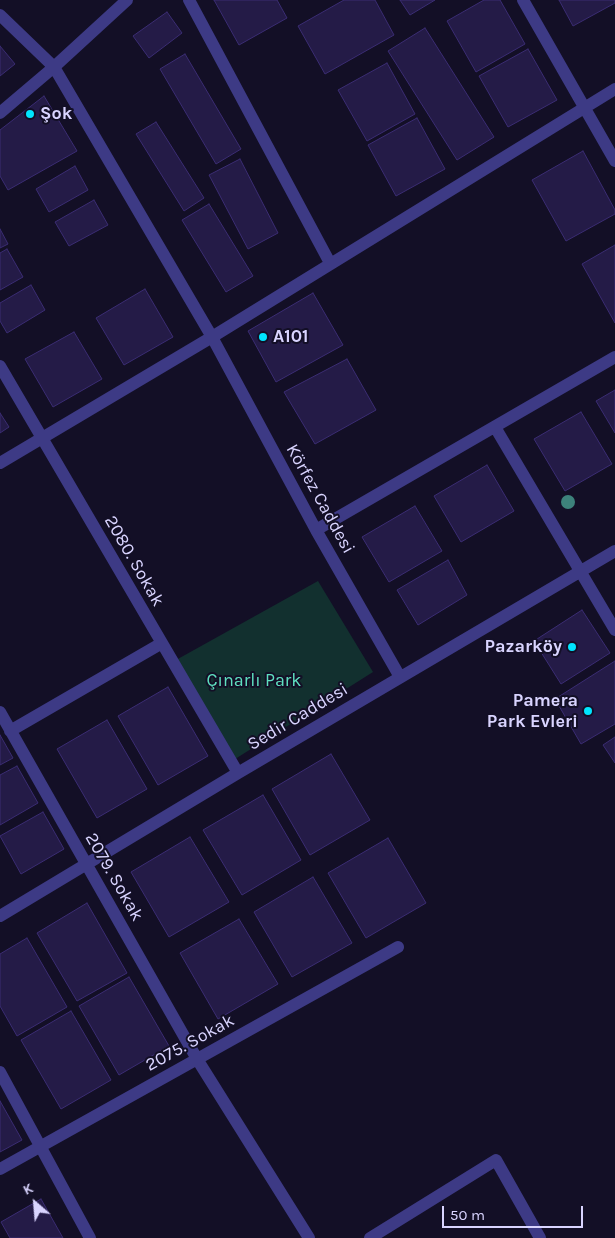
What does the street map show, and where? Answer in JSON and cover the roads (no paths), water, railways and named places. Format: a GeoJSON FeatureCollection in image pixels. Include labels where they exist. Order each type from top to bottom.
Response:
{"type":"FeatureCollection","features":[{"type":"Feature","properties":{"kind":"street"},"geometry":{"type":"LineString","coordinates":[[0,113],[54,67],[127,0]]}},
{"type":"Feature","properties":{"kind":"street"},"geometry":{"type":"LineString","coordinates":[[189,0],[330,264]]}},
{"type":"Feature","properties":{"kind":"street"},"geometry":{"type":"LineString","coordinates":[[523,0],[615,160]]}},
{"type":"Feature","properties":{"kind":"street","name":"Körfez Caddesi"},"geometry":{"type":"LineString","coordinates":[[0,15],[54,67],[212,337],[316,530],[400,677]]}},
{"type":"Feature","properties":{"kind":"street"},"geometry":{"type":"LineString","coordinates":[[0,463],[212,337],[615,89]]}},
{"type":"Feature","properties":{"kind":"street"},"geometry":{"type":"LineString","coordinates":[[316,530],[615,357]]}},
{"type":"Feature","properties":{"kind":"street","name":"2080. Sokak"},"geometry":{"type":"LineString","coordinates":[[0,366],[238,773]]}},
{"type":"Feature","properties":{"kind":"street"},"geometry":{"type":"LineString","coordinates":[[495,427],[615,630]]}},
{"type":"Feature","properties":{"kind":"street","name":"Sedir Caddesi"},"geometry":{"type":"LineString","coordinates":[[0,916],[615,550]]}},
{"type":"Feature","properties":{"kind":"street"},"geometry":{"type":"LineString","coordinates":[[10,731],[162,643]]}},
{"type":"Feature","properties":{"kind":"street","name":"2079. Sokak"},"geometry":{"type":"LineString","coordinates":[[0,712],[198,1059],[309,1238]]}},
{"type":"Feature","properties":{"kind":"street","name":"2075. Sokak"},"geometry":{"type":"LineString","coordinates":[[0,1169],[398,947]]}},
{"type":"Feature","properties":{"kind":"street"},"geometry":{"type":"LineString","coordinates":[[0,1072],[90,1238]]}},
{"type":"Feature","properties":{"kind":"street"},"geometry":{"type":"LineString","coordinates":[[370,1238],[496,1160],[540,1238]]}},
{"type":"Feature","properties":{"kind":"place","name":"Şok"},"geometry":{"type":"Point","coordinates":[30,114]}},
{"type":"Feature","properties":{"kind":"place","name":"A101"},"geometry":{"type":"Point","coordinates":[263,337]}},
{"type":"Feature","properties":{"kind":"place","name":"Pazarköy"},"geometry":{"type":"Point","coordinates":[572,647]}},
{"type":"Feature","properties":{"kind":"place","name":"Pamera Park Evleri"},"geometry":{"type":"Point","coordinates":[588,711]}},
{"type":"Feature","properties":{"kind":"park label","name":"Çınarlı Park"},"geometry":{"type":"Point","coordinates":[254,681]}}]}
